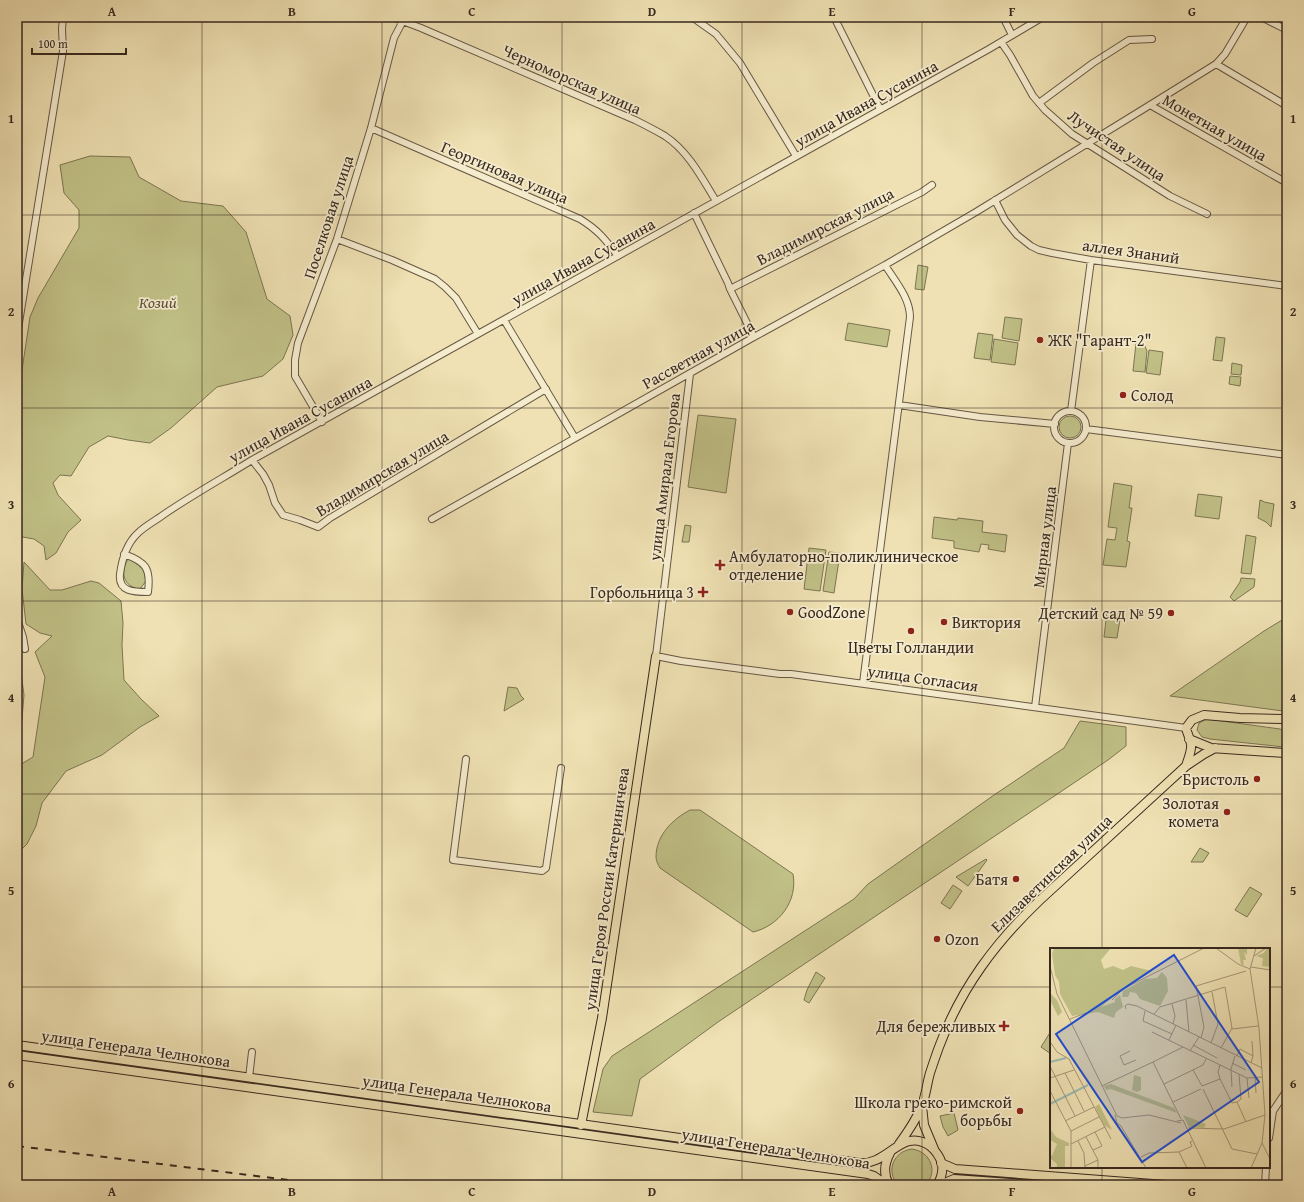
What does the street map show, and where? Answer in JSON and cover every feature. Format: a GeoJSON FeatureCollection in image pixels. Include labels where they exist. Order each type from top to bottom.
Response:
{"type":"FeatureCollection","features":[{"type":"Feature","properties":{"kind":"main road","name":"улица Героя России Катериничева"},"geometry":{"type":"LineString","coordinates":[[581,1125],[602,1018],[656,656]]}},
{"type":"Feature","properties":{"kind":"main road"},"geometry":{"type":"LineString","coordinates":[[1186,766],[1190,755],[1191,745],[1186,728],[1192,720],[1204,715],[1240,718],[1286,719]]}},
{"type":"Feature","properties":{"kind":"main road"},"geometry":{"type":"LineString","coordinates":[[1190,739],[1201,745],[1215,748],[1287,752]]}},
{"type":"Feature","properties":{"kind":"main road","name":"Елизаветинская улица"},"geometry":{"type":"LineString","coordinates":[[898,1145],[922,1106],[930,1073],[939,1046],[952,1016],[973,979],[998,944],[1021,918],[1040,900],[1186,766],[1215,748]]}},
{"type":"Feature","properties":{"kind":"main road","name":"улица Генерала Челнокова"},"geometry":{"type":"LineString","coordinates":[[17,1045],[865,1164],[876,1161],[898,1145],[907,1141],[917,1141],[934,1149]]}},
{"type":"Feature","properties":{"kind":"main road","name":"улица Генерала Челнокова"},"geometry":{"type":"LineString","coordinates":[[17,1055],[868,1174],[888,1185]]}},
{"type":"Feature","properties":{"kind":"main road","name":"Елизаветинская улица"},"geometry":{"type":"LineString","coordinates":[[922,1106],[924,1125],[934,1149]]}},
{"type":"Feature","properties":{"kind":"main road"},"geometry":{"type":"LineString","coordinates":[[934,1149],[942,1163],[942,1172],[939,1185]]}},
{"type":"Feature","properties":{"kind":"main road","name":"улица Генерала Челнокова"},"geometry":{"type":"LineString","coordinates":[[888,1185],[885,1166],[886,1159],[890,1152]]}},
{"type":"Feature","properties":{"kind":"main road"},"geometry":{"type":"LineString","coordinates":[[942,1163],[955,1169],[1166,1185]]}},
{"type":"Feature","properties":{"kind":"main road"},"geometry":{"type":"LineString","coordinates":[[939,1185],[954,1179],[1037,1185]]}},
{"type":"Feature","properties":{"kind":"street"},"geometry":{"type":"LineString","coordinates":[[17,335],[63,51],[63,17]]}},
{"type":"Feature","properties":{"kind":"street","name":"Черноморская улица"},"geometry":{"type":"LineString","coordinates":[[392,17],[403,19],[406,22],[635,120],[665,136],[678,146],[690,161],[716,201]]}},
{"type":"Feature","properties":{"kind":"street"},"geometry":{"type":"LineString","coordinates":[[692,17],[716,34],[740,63],[796,156]]}},
{"type":"Feature","properties":{"kind":"street"},"geometry":{"type":"LineString","coordinates":[[834,17],[880,109]]}},
{"type":"Feature","properties":{"kind":"street"},"geometry":{"type":"LineString","coordinates":[[1003,17],[1012,35]]}},
{"type":"Feature","properties":{"kind":"street","name":"улица Ивана Сусанина"},"geometry":{"type":"LineString","coordinates":[[124,554],[138,532],[181,503],[252,460],[1001,42],[1043,17]]}},
{"type":"Feature","properties":{"kind":"street"},"geometry":{"type":"LineString","coordinates":[[1086,144],[1216,64],[1225,54],[1247,17]]}},
{"type":"Feature","properties":{"kind":"street"},"geometry":{"type":"LineString","coordinates":[[1262,17],[1287,30]]}},
{"type":"Feature","properties":{"kind":"street","name":"Поселковая улица"},"geometry":{"type":"LineString","coordinates":[[322,422],[295,376],[295,360],[298,343],[337,239],[371,128],[394,38],[403,19]]}},
{"type":"Feature","properties":{"kind":"street"},"geometry":{"type":"LineString","coordinates":[[1039,103],[1093,63],[1129,40],[1152,39]]}},
{"type":"Feature","properties":{"kind":"street","name":"Лучистая улица"},"geometry":{"type":"LineString","coordinates":[[1001,42],[1033,96],[1045,110],[1072,134],[1170,196],[1207,214]]}},
{"type":"Feature","properties":{"kind":"street"},"geometry":{"type":"LineString","coordinates":[[1216,64],[1287,106]]}},
{"type":"Feature","properties":{"kind":"street","name":"Монетная улица"},"geometry":{"type":"LineString","coordinates":[[1150,105],[1287,183]]}},
{"type":"Feature","properties":{"kind":"street","name":"Георгиновая улица"},"geometry":{"type":"LineString","coordinates":[[371,128],[580,219],[605,239],[618,256]]}},
{"type":"Feature","properties":{"kind":"street","name":"Рассветная улица"},"geometry":{"type":"LineString","coordinates":[[432,519],[754,337],[885,266],[1086,144]]}},
{"type":"Feature","properties":{"kind":"street","name":"Владимирская улица"},"geometry":{"type":"LineString","coordinates":[[730,289],[922,192],[932,185]]}},
{"type":"Feature","properties":{"kind":"street","name":"аллея Знаний"},"geometry":{"type":"LineString","coordinates":[[995,200],[1005,220],[1017,235],[1031,246],[1039,250],[1091,260],[1287,286]]}},
{"type":"Feature","properties":{"kind":"street"},"geometry":{"type":"LineString","coordinates":[[694,213],[754,337]]}},
{"type":"Feature","properties":{"kind":"street"},"geometry":{"type":"LineString","coordinates":[[337,239],[392,260],[435,279],[456,298],[478,334]]}},
{"type":"Feature","properties":{"kind":"street"},"geometry":{"type":"LineString","coordinates":[[1071,412],[1091,260]]}},
{"type":"Feature","properties":{"kind":"street"},"geometry":{"type":"LineString","coordinates":[[863,683],[910,311],[906,300],[885,266]]}},
{"type":"Feature","properties":{"kind":"street"},"geometry":{"type":"LineString","coordinates":[[504,320],[575,438]]}},
{"type":"Feature","properties":{"kind":"street","name":"улица Амирала Егорова"},"geometry":{"type":"LineString","coordinates":[[656,656],[690,374]]}},
{"type":"Feature","properties":{"kind":"street","name":"Владимирская улица"},"geometry":{"type":"LineString","coordinates":[[252,460],[263,474],[269,485],[275,503],[283,515],[318,527],[330,518],[546,389]]}},
{"type":"Feature","properties":{"kind":"street"},"geometry":{"type":"LineString","coordinates":[[899,405],[980,417],[1055,424]]}},
{"type":"Feature","properties":{"kind":"street"},"geometry":{"type":"LineString","coordinates":[[1066,412],[1071,412],[1082,416],[1086,429],[1080,440],[1068,443],[1062,441],[1058,437],[1055,431],[1055,424],[1057,418],[1061,415],[1066,412]]}},
{"type":"Feature","properties":{"kind":"street"},"geometry":{"type":"LineString","coordinates":[[1086,429],[1287,455]]}},
{"type":"Feature","properties":{"kind":"street","name":"Мирная улица"},"geometry":{"type":"LineString","coordinates":[[1035,707],[1068,443]]}},
{"type":"Feature","properties":{"kind":"street"},"geometry":{"type":"LineString","coordinates":[[124,554],[137,558],[147,569],[150,581],[148,592],[136,592],[122,586],[120,574],[124,554]]}},
{"type":"Feature","properties":{"kind":"street"},"geometry":{"type":"LineString","coordinates":[[17,619],[25,649]]}},
{"type":"Feature","properties":{"kind":"street","name":"улица Согласия"},"geometry":{"type":"LineString","coordinates":[[656,656],[752,671],[791,674],[863,683],[1186,728]]}},
{"type":"Feature","properties":{"kind":"street"},"geometry":{"type":"LineString","coordinates":[[466,759],[453,860],[542,871],[546,868],[561,768]]}},
{"type":"Feature","properties":{"kind":"street"},"geometry":{"type":"LineString","coordinates":[[248,1078],[252,1052]]}},
{"type":"Feature","properties":{"kind":"street"},"geometry":{"type":"LineString","coordinates":[[1270,1131],[1273,1111],[1287,1090]]}},
{"type":"Feature","properties":{"kind":"street"},"geometry":{"type":"LineString","coordinates":[[1265,1185],[1266,1168]]}},
{"type":"Feature","properties":{"kind":"green space","name":"Козий"},"geometry":{"type":"Polygon","coordinates":[[[90,156],[130,157],[139,177],[181,201],[223,206],[246,232],[267,299],[290,316],[293,335],[283,359],[263,376],[217,387],[171,428],[150,443],[108,436],[89,447],[71,476],[60,475],[53,483],[58,495],[81,520],[68,532],[56,553],[46,560],[44,546],[34,539],[17,536],[17,403],[30,317],[38,298],[79,228],[79,210],[64,193],[60,165],[90,156]]]}},
{"type":"Feature","properties":{"kind":"green space"},"geometry":{"type":"Polygon","coordinates":[[[918,265],[928,267],[924,290],[915,289],[918,265]]]}},
{"type":"Feature","properties":{"kind":"green space"},"geometry":{"type":"Polygon","coordinates":[[[1005,317],[1022,319],[1019,341],[1002,338],[1005,317]]]}},
{"type":"Feature","properties":{"kind":"green space"},"geometry":{"type":"Polygon","coordinates":[[[848,323],[890,330],[887,347],[845,340],[848,323]]]}},
{"type":"Feature","properties":{"kind":"green space"},"geometry":{"type":"Polygon","coordinates":[[[978,333],[993,335],[990,360],[974,358],[978,333]]]}},
{"type":"Feature","properties":{"kind":"green space"},"geometry":{"type":"Polygon","coordinates":[[[1216,337],[1225,338],[1222,361],[1213,360],[1216,337]]]}},
{"type":"Feature","properties":{"kind":"green space"},"geometry":{"type":"Polygon","coordinates":[[[994,339],[1018,343],[1015,365],[991,362],[994,339]]]}},
{"type":"Feature","properties":{"kind":"green space"},"geometry":{"type":"Polygon","coordinates":[[[1136,343],[1144,344],[1147,351],[1145,372],[1133,371],[1136,343]]]}},
{"type":"Feature","properties":{"kind":"green space"},"geometry":{"type":"Polygon","coordinates":[[[1149,350],[1163,352],[1160,375],[1146,373],[1149,350]]]}},
{"type":"Feature","properties":{"kind":"green space"},"geometry":{"type":"Polygon","coordinates":[[[1232,363],[1242,365],[1241,375],[1231,374],[1232,363]]]}},
{"type":"Feature","properties":{"kind":"green space"},"geometry":{"type":"Polygon","coordinates":[[[1230,376],[1241,377],[1240,386],[1229,384],[1230,376]]]}},
{"type":"Feature","properties":{"kind":"green space"},"geometry":{"type":"Polygon","coordinates":[[[698,415],[736,419],[726,493],[688,487],[698,415]]]}},
{"type":"Feature","properties":{"kind":"green space"},"geometry":{"type":"Polygon","coordinates":[[[1070,416],[1078,419],[1081,427],[1078,435],[1070,438],[1062,435],[1059,427],[1062,419],[1070,416]]]}},
{"type":"Feature","properties":{"kind":"green space"},"geometry":{"type":"Polygon","coordinates":[[[1114,483],[1132,486],[1129,508],[1132,508],[1127,541],[1130,542],[1126,567],[1103,565],[1107,539],[1115,540],[1117,528],[1108,527],[1114,483]]]}},
{"type":"Feature","properties":{"kind":"green space"},"geometry":{"type":"Polygon","coordinates":[[[1198,494],[1222,497],[1219,519],[1195,516],[1198,494]]]}},
{"type":"Feature","properties":{"kind":"green space"},"geometry":{"type":"Polygon","coordinates":[[[1260,500],[1274,504],[1271,527],[1266,522],[1258,518],[1260,500]]]}},
{"type":"Feature","properties":{"kind":"green space"},"geometry":{"type":"Polygon","coordinates":[[[934,517],[983,521],[982,532],[1007,535],[1005,552],[988,549],[989,545],[981,544],[979,552],[954,548],[954,541],[932,538],[934,517]]]}},
{"type":"Feature","properties":{"kind":"green space"},"geometry":{"type":"Polygon","coordinates":[[[685,525],[691,526],[689,542],[682,542],[685,525]]]}},
{"type":"Feature","properties":{"kind":"green space"},"geometry":{"type":"Polygon","coordinates":[[[1246,535],[1256,537],[1251,574],[1241,573],[1246,535]]]}},
{"type":"Feature","properties":{"kind":"green space"},"geometry":{"type":"Polygon","coordinates":[[[809,548],[826,550],[820,591],[804,589],[809,548]]]}},
{"type":"Feature","properties":{"kind":"green space"},"geometry":{"type":"Polygon","coordinates":[[[829,552],[840,553],[834,593],[823,591],[829,552]]]}},
{"type":"Feature","properties":{"kind":"green space"},"geometry":{"type":"Polygon","coordinates":[[[128,559],[135,560],[143,569],[146,581],[140,589],[134,588],[125,578],[124,569],[128,559]]]}},
{"type":"Feature","properties":{"kind":"green space"},"geometry":{"type":"Polygon","coordinates":[[[24,562],[50,590],[62,590],[91,581],[99,583],[121,601],[124,680],[159,716],[140,727],[102,755],[66,771],[42,803],[36,826],[27,844],[17,854],[17,642],[24,695],[18,766],[33,757],[45,677],[35,652],[52,636],[40,633],[26,624],[22,589],[24,562]]]}},
{"type":"Feature","properties":{"kind":"green space"},"geometry":{"type":"Polygon","coordinates":[[[1241,578],[1255,579],[1254,587],[1234,601],[1230,597],[1241,578]]]}},
{"type":"Feature","properties":{"kind":"green space"},"geometry":{"type":"Polygon","coordinates":[[[1107,611],[1121,613],[1117,638],[1104,637],[1107,611]]]}},
{"type":"Feature","properties":{"kind":"green space"},"geometry":{"type":"Polygon","coordinates":[[[1287,617],[1287,705],[1283,711],[1170,696],[1264,631],[1287,617]]]}},
{"type":"Feature","properties":{"kind":"green space"},"geometry":{"type":"Polygon","coordinates":[[[508,687],[517,688],[524,699],[504,711],[508,687]]]}},
{"type":"Feature","properties":{"kind":"green space"},"geometry":{"type":"Polygon","coordinates":[[[1207,719],[1280,729],[1287,734],[1287,745],[1284,747],[1202,737],[1197,730],[1199,723],[1207,719]]]}},
{"type":"Feature","properties":{"kind":"green space"},"geometry":{"type":"Polygon","coordinates":[[[1080,721],[1126,727],[1126,746],[1108,760],[718,1022],[640,1079],[632,1116],[593,1112],[603,1069],[612,1056],[854,899],[868,884],[994,795],[1064,748],[1080,721]]]}},
{"type":"Feature","properties":{"kind":"green space"},"geometry":{"type":"Polygon","coordinates":[[[690,810],[700,810],[793,874],[793,894],[785,911],[771,924],[753,932],[660,868],[656,857],[662,835],[672,823],[690,810]]]}},
{"type":"Feature","properties":{"kind":"green space"},"geometry":{"type":"Polygon","coordinates":[[[1200,848],[1209,853],[1203,862],[1191,862],[1200,848]]]}},
{"type":"Feature","properties":{"kind":"green space"},"geometry":{"type":"Polygon","coordinates":[[[986,859],[987,860],[968,886],[956,877],[986,859]]]}},
{"type":"Feature","properties":{"kind":"green space"},"geometry":{"type":"Polygon","coordinates":[[[953,885],[962,891],[950,909],[941,903],[953,885]]]}},
{"type":"Feature","properties":{"kind":"green space"},"geometry":{"type":"Polygon","coordinates":[[[1250,887],[1262,894],[1247,917],[1235,910],[1250,887]]]}},
{"type":"Feature","properties":{"kind":"green space"},"geometry":{"type":"Polygon","coordinates":[[[816,972],[825,978],[809,1003],[804,1000],[816,972]]]}},
{"type":"Feature","properties":{"kind":"green space"},"geometry":{"type":"Polygon","coordinates":[[[1050,1033],[1050,1053],[1041,1047],[1050,1033]]]}},
{"type":"Feature","properties":{"kind":"green space"},"geometry":{"type":"Polygon","coordinates":[[[954,1113],[958,1130],[948,1136],[943,1127],[940,1116],[954,1113]]]}},
{"type":"Feature","properties":{"kind":"green space"},"geometry":{"type":"Polygon","coordinates":[[[912,1149],[924,1154],[931,1163],[932,1174],[930,1180],[926,1185],[898,1185],[892,1174],[893,1162],[900,1154],[912,1149]]]}},
{"type":"Feature","properties":{"kind":"railway"},"geometry":{"type":"LineString","coordinates":[[17,1146],[328,1185]]}},
{"type":"Feature","properties":{"kind":"place","name":"ЖК \"Гарант-2\""},"geometry":{"type":"Point","coordinates":[1040,340]}},
{"type":"Feature","properties":{"kind":"place","name":"Солод"},"geometry":{"type":"Point","coordinates":[1123,395]}},
{"type":"Feature","properties":{"kind":"place","name":"Амбулаторно-поликлиническое отделение"},"geometry":{"type":"Point","coordinates":[720,565]}},
{"type":"Feature","properties":{"kind":"place","name":"Горбольница 3"},"geometry":{"type":"Point","coordinates":[703,592]}},
{"type":"Feature","properties":{"kind":"place","name":"GoodZone"},"geometry":{"type":"Point","coordinates":[790,612]}},
{"type":"Feature","properties":{"kind":"place","name":"Детский сад № 59"},"geometry":{"type":"Point","coordinates":[1171,613]}},
{"type":"Feature","properties":{"kind":"place","name":"Виктория"},"geometry":{"type":"Point","coordinates":[944,622]}},
{"type":"Feature","properties":{"kind":"place","name":"Цветы Голландии"},"geometry":{"type":"Point","coordinates":[911,631]}},
{"type":"Feature","properties":{"kind":"place","name":"Бристоль"},"geometry":{"type":"Point","coordinates":[1257,779]}},
{"type":"Feature","properties":{"kind":"place","name":"Золотая комета"},"geometry":{"type":"Point","coordinates":[1227,812]}},
{"type":"Feature","properties":{"kind":"place","name":"Батя"},"geometry":{"type":"Point","coordinates":[1016,879]}},
{"type":"Feature","properties":{"kind":"place","name":"Ozon"},"geometry":{"type":"Point","coordinates":[937,939]}},
{"type":"Feature","properties":{"kind":"place","name":"Для бережливых"},"geometry":{"type":"Point","coordinates":[1004,1026]}},
{"type":"Feature","properties":{"kind":"place","name":"Школа греко-римской борьбы"},"geometry":{"type":"Point","coordinates":[1020,1111]}}]}
